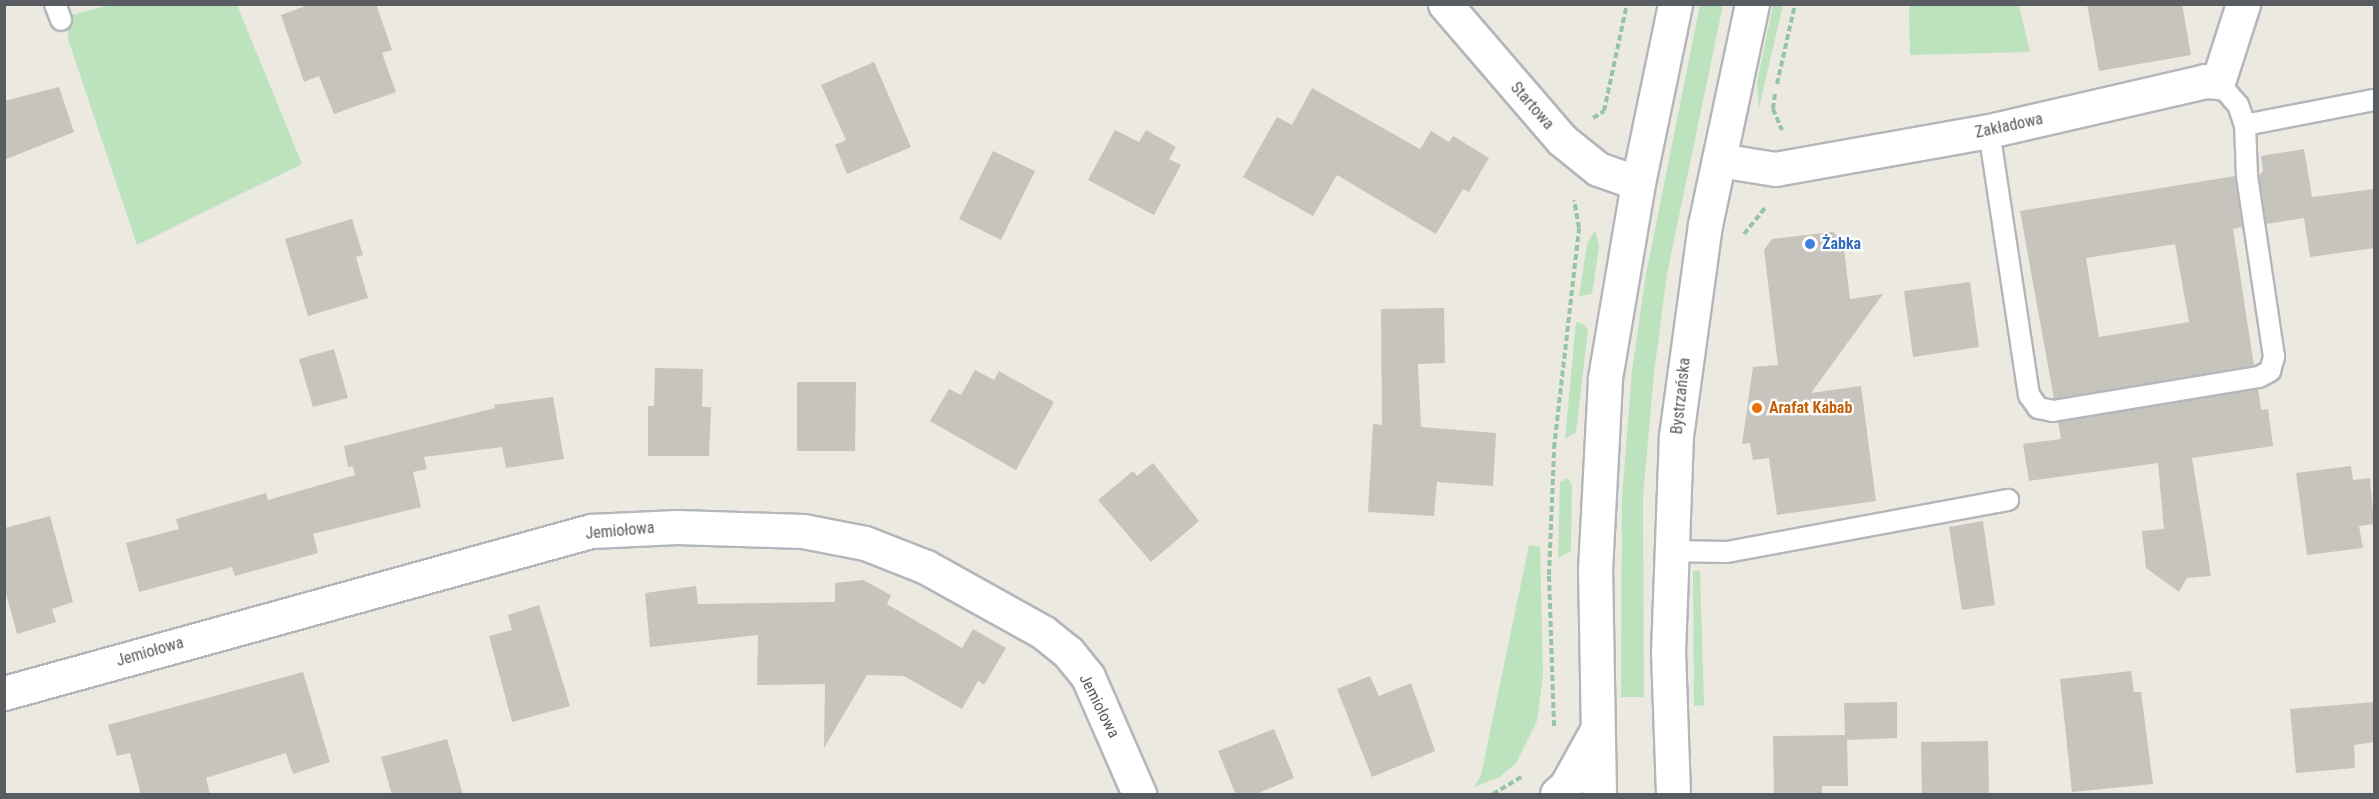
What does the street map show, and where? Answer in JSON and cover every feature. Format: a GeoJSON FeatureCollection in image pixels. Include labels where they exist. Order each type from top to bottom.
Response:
{"type":"FeatureCollection","features":[{"type":"Feature","properties":{"kind":"street","name":"Startowa"},"geometry":{"type":"LineString","coordinates":[[1445,4],[1562,140],[1598,169],[1638,183]]}},
{"type":"Feature","properties":{"kind":"street"},"geometry":{"type":"LineString","coordinates":[[1599,795],[1595,570],[1604,402],[1616,300],[1676,4]]}},
{"type":"Feature","properties":{"kind":"street","name":"Bystrzańska"},"geometry":{"type":"LineString","coordinates":[[1673,795],[1668,653],[1676,436],[1688,331],[1719,160],[1752,4]]}},
{"type":"Feature","properties":{"kind":"street"},"geometry":{"type":"LineString","coordinates":[[2218,82],[2243,4]]}},
{"type":"Feature","properties":{"kind":"street","name":"Zakładowa"},"geometry":{"type":"LineString","coordinates":[[1719,160],[1754,169],[1806,164],[1989,131],[2205,81],[2218,82]]}},
{"type":"Feature","properties":{"kind":"street","name":"Jemiołowa"},"geometry":{"type":"LineString","coordinates":[[4,693],[591,531],[677,527],[802,531],[865,543],[926,567],[1043,632],[1068,652],[1088,677],[1139,795]]}},
{"type":"Feature","properties":{"kind":"street"},"geometry":{"type":"LineString","coordinates":[[1557,795],[1566,786],[1598,728]]}},
{"type":"Feature","properties":{"kind":"lane"},"geometry":{"type":"LineString","coordinates":[[1989,131],[2029,395],[2038,408],[2052,411],[2259,377],[2270,371],[2274,357],[2247,176],[2245,125],[2238,105],[2218,82]]}},
{"type":"Feature","properties":{"kind":"lane"},"geometry":{"type":"LineString","coordinates":[[2245,125],[2374,100]]}},
{"type":"Feature","properties":{"kind":"lane"},"geometry":{"type":"LineString","coordinates":[[1670,551],[1727,552],[2008,500]]}},
{"type":"Feature","properties":{"kind":"path"},"geometry":{"type":"LineString","coordinates":[[1584,116],[1591,119],[1604,111],[1627,4]]}},
{"type":"Feature","properties":{"kind":"path"},"geometry":{"type":"LineString","coordinates":[[1795,4],[1773,109],[1784,133],[1810,139],[1806,164]]}},
{"type":"Feature","properties":{"kind":"path"},"geometry":{"type":"LineString","coordinates":[[1554,729],[1555,666],[1549,574],[1554,448],[1579,228],[1572,194]]}},
{"type":"Feature","properties":{"kind":"path"},"geometry":{"type":"LineString","coordinates":[[1741,238],[1770,204]]}},
{"type":"Feature","properties":{"kind":"green space"},"geometry":{"type":"Polygon","coordinates":[[[109,5],[237,5],[302,164],[137,245],[68,39],[68,16],[109,5]]]}},
{"type":"Feature","properties":{"kind":"green space"},"geometry":{"type":"Polygon","coordinates":[[[1700,5],[1723,5],[1667,274],[1654,374],[1643,497],[1644,697],[1621,697],[1622,497],[1632,371],[1646,274],[1700,5]]]}},
{"type":"Feature","properties":{"kind":"green space"},"geometry":{"type":"Polygon","coordinates":[[[1773,5],[1783,5],[1759,108],[1757,83],[1773,5]]]}},
{"type":"Feature","properties":{"kind":"green space"},"geometry":{"type":"Polygon","coordinates":[[[1909,5],[2019,5],[2030,52],[1910,55],[1909,5]]]}},
{"type":"Feature","properties":{"kind":"green space"},"geometry":{"type":"Polygon","coordinates":[[[1595,230],[1599,246],[1592,294],[1579,296],[1587,244],[1595,230]]]}},
{"type":"Feature","properties":{"kind":"green space"},"geometry":{"type":"Polygon","coordinates":[[[1576,322],[1584,324],[1588,330],[1576,432],[1565,439],[1576,322]]]}},
{"type":"Feature","properties":{"kind":"green space"},"geometry":{"type":"Polygon","coordinates":[[[1568,478],[1572,485],[1571,551],[1558,558],[1560,482],[1568,478]]]}},
{"type":"Feature","properties":{"kind":"green space"},"geometry":{"type":"Polygon","coordinates":[[[1529,545],[1540,547],[1543,675],[1537,721],[1516,763],[1500,777],[1474,787],[1481,775],[1529,545]]]}},
{"type":"Feature","properties":{"kind":"green space"},"geometry":{"type":"Polygon","coordinates":[[[1693,571],[1700,571],[1704,705],[1694,706],[1693,571]]]}},
{"type":"Feature","properties":{"kind":"building"},"geometry":{"type":"Polygon","coordinates":[[[311,4],[376,4],[392,50],[382,53],[396,92],[334,114],[319,76],[304,82],[281,15],[311,4]]]}},
{"type":"Feature","properties":{"kind":"building"},"geometry":{"type":"Polygon","coordinates":[[[2087,4],[2182,4],[2191,55],[2099,71],[2087,4]]]}},
{"type":"Feature","properties":{"kind":"building"},"geometry":{"type":"Polygon","coordinates":[[[874,62],[911,147],[847,174],[835,145],[846,140],[821,85],[874,62]]]}},
{"type":"Feature","properties":{"kind":"building"},"geometry":{"type":"Polygon","coordinates":[[[59,87],[74,132],[4,160],[4,101],[59,87]]]}},
{"type":"Feature","properties":{"kind":"building"},"geometry":{"type":"Polygon","coordinates":[[[1312,88],[1420,149],[1431,131],[1449,142],[1453,136],[1489,158],[1469,192],[1463,189],[1436,234],[1337,175],[1313,216],[1243,177],[1277,117],[1292,125],[1312,88]]]}},
{"type":"Feature","properties":{"kind":"building"},"geometry":{"type":"Polygon","coordinates":[[[1115,130],[1139,142],[1146,130],[1176,147],[1169,159],[1181,165],[1154,215],[1088,180],[1115,130]]]}},
{"type":"Feature","properties":{"kind":"building"},"geometry":{"type":"Polygon","coordinates":[[[2304,149],[2312,197],[2374,189],[2374,248],[2310,257],[2304,218],[2266,224],[2259,175],[2263,171],[2261,156],[2304,149]]]}},
{"type":"Feature","properties":{"kind":"building"},"geometry":{"type":"Polygon","coordinates":[[[993,151],[1035,171],[1001,240],[959,219],[993,151]]]}},
{"type":"Feature","properties":{"kind":"building"},"geometry":{"type":"Polygon","coordinates":[[[2235,176],[2242,227],[2233,229],[2254,366],[2054,399],[2020,211],[2235,176]],[[2175,244],[2086,258],[2099,337],[2189,322],[2175,244]]]}},
{"type":"Feature","properties":{"kind":"building"},"geometry":{"type":"Polygon","coordinates":[[[352,219],[363,255],[356,257],[368,298],[308,316],[285,239],[352,219]]]}},
{"type":"Feature","properties":{"kind":"building"},"geometry":{"type":"Polygon","coordinates":[[[1833,232],[1843,240],[1850,299],[1883,294],[1811,393],[1861,386],[1876,501],[1777,515],[1769,458],[1753,460],[1750,443],[1742,444],[1753,367],[1778,365],[1764,250],[1772,239],[1833,232]]]}},
{"type":"Feature","properties":{"kind":"building"},"geometry":{"type":"Polygon","coordinates":[[[1970,282],[1979,347],[1913,357],[1904,291],[1970,282]]]}},
{"type":"Feature","properties":{"kind":"building"},"geometry":{"type":"Polygon","coordinates":[[[1444,308],[1445,363],[1418,364],[1421,427],[1496,433],[1493,486],[1437,482],[1434,516],[1368,512],[1373,424],[1382,425],[1381,309],[1444,308]]]}},
{"type":"Feature","properties":{"kind":"building"},"geometry":{"type":"Polygon","coordinates":[[[334,349],[348,398],[313,407],[299,359],[334,349]]]}},
{"type":"Feature","properties":{"kind":"building"},"geometry":{"type":"Polygon","coordinates":[[[655,368],[703,369],[702,407],[711,407],[709,456],[648,456],[648,406],[654,406],[655,368]]]}},
{"type":"Feature","properties":{"kind":"building"},"geometry":{"type":"Polygon","coordinates":[[[975,370],[994,380],[999,371],[1054,402],[1016,470],[930,421],[949,389],[961,395],[975,370]]]}},
{"type":"Feature","properties":{"kind":"building"},"geometry":{"type":"Polygon","coordinates":[[[797,382],[856,382],[855,451],[797,451],[797,382]]]}},
{"type":"Feature","properties":{"kind":"building"},"geometry":{"type":"Polygon","coordinates":[[[2258,389],[2261,410],[2268,409],[2273,446],[2192,458],[2211,576],[2187,578],[2179,592],[2146,568],[2142,531],[2164,529],[2158,463],[2029,481],[2023,444],[2061,439],[2058,422],[2258,389]]]}},
{"type":"Feature","properties":{"kind":"building"},"geometry":{"type":"Polygon","coordinates":[[[553,397],[564,459],[506,468],[502,447],[424,457],[427,469],[413,472],[421,507],[313,534],[318,553],[235,576],[232,567],[139,592],[126,543],[179,529],[176,519],[266,493],[268,500],[355,475],[353,467],[358,466],[348,467],[344,446],[495,408],[494,405],[553,397]]]}},
{"type":"Feature","properties":{"kind":"building"},"geometry":{"type":"Polygon","coordinates":[[[1153,463],[1199,521],[1151,562],[1098,500],[1133,471],[1137,476],[1153,463]]]}},
{"type":"Feature","properties":{"kind":"building"},"geometry":{"type":"Polygon","coordinates":[[[2351,466],[2353,480],[2370,478],[2374,524],[2359,526],[2363,548],[2307,555],[2296,473],[2351,466]]]}},
{"type":"Feature","properties":{"kind":"building"},"geometry":{"type":"Polygon","coordinates":[[[50,516],[73,602],[52,609],[56,622],[17,634],[4,586],[5,528],[50,516]]]}},
{"type":"Feature","properties":{"kind":"building"},"geometry":{"type":"Polygon","coordinates":[[[1983,521],[1995,605],[1962,610],[1949,527],[1983,521]]]}},
{"type":"Feature","properties":{"kind":"building"},"geometry":{"type":"Polygon","coordinates":[[[863,580],[891,595],[887,604],[962,648],[973,629],[1006,648],[984,685],[978,681],[962,709],[904,676],[867,675],[824,748],[825,684],[757,685],[758,635],[650,647],[645,593],[696,586],[698,604],[835,602],[835,583],[863,580]]]}},
{"type":"Feature","properties":{"kind":"building"},"geometry":{"type":"Polygon","coordinates":[[[539,605],[570,706],[512,722],[489,636],[512,630],[508,615],[539,605]]]}},
{"type":"Feature","properties":{"kind":"building"},"geometry":{"type":"Polygon","coordinates":[[[2131,671],[2134,692],[2141,692],[2153,784],[2072,792],[2060,679],[2131,671]]]}},
{"type":"Feature","properties":{"kind":"building"},"geometry":{"type":"Polygon","coordinates":[[[303,672],[330,762],[293,774],[286,753],[206,778],[210,795],[141,795],[130,753],[117,756],[108,725],[303,672]]]}},
{"type":"Feature","properties":{"kind":"building"},"geometry":{"type":"Polygon","coordinates":[[[1370,676],[1379,696],[1411,683],[1435,751],[1372,777],[1337,689],[1370,676]]]}},
{"type":"Feature","properties":{"kind":"building"},"geometry":{"type":"Polygon","coordinates":[[[1897,702],[1897,738],[1847,740],[1848,786],[1822,786],[1822,795],[1774,795],[1773,736],[1845,735],[1844,703],[1897,702]]]}},
{"type":"Feature","properties":{"kind":"building"},"geometry":{"type":"Polygon","coordinates":[[[2374,702],[2374,742],[2354,745],[2355,768],[2296,773],[2290,709],[2374,702]]]}},
{"type":"Feature","properties":{"kind":"building"},"geometry":{"type":"Polygon","coordinates":[[[1274,729],[1294,778],[1254,795],[1236,795],[1218,751],[1274,729]]]}},
{"type":"Feature","properties":{"kind":"building"},"geometry":{"type":"Polygon","coordinates":[[[447,739],[463,795],[392,795],[381,757],[447,739]]]}},
{"type":"Feature","properties":{"kind":"building"},"geometry":{"type":"Polygon","coordinates":[[[1988,741],[1989,795],[1922,795],[1921,742],[1988,741]]]}},
{"type":"Feature","properties":{"kind":"place","name":"Żabka"},"geometry":{"type":"Point","coordinates":[1810,244]}},
{"type":"Feature","properties":{"kind":"place","name":"Arafat Kabab"},"geometry":{"type":"Point","coordinates":[1757,408]}}]}
